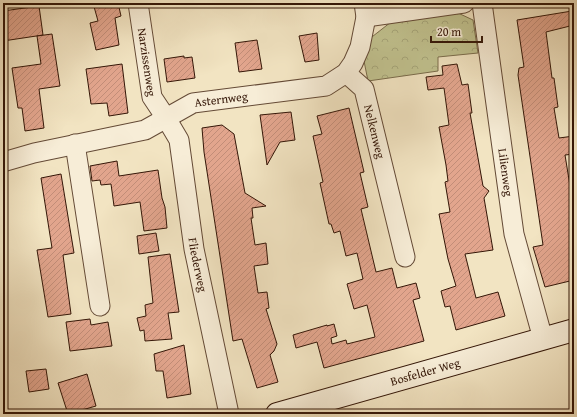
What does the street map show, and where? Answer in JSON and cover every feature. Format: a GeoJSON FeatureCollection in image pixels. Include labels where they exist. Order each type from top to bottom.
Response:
{"type":"FeatureCollection","features":[{"type":"Feature","properties":{"kind":"street","name":"Narzissenweg"},"geometry":{"type":"LineString","coordinates":[[138,3],[152,97],[166,118]]}},
{"type":"Feature","properties":{"kind":"street"},"geometry":{"type":"LineString","coordinates":[[346,73],[360,47],[365,10],[464,3]]}},
{"type":"Feature","properties":{"kind":"street","name":"Lilienweg"},"geometry":{"type":"LineString","coordinates":[[482,3],[514,234],[543,339]]}},
{"type":"Feature","properties":{"kind":"street","name":"Asternweg"},"geometry":{"type":"LineString","coordinates":[[3,162],[34,153],[145,130],[193,103],[326,86],[346,73]]}},
{"type":"Feature","properties":{"kind":"street","name":"Nelkenweg"},"geometry":{"type":"LineString","coordinates":[[346,73],[364,89],[405,257]]}},
{"type":"Feature","properties":{"kind":"street","name":"Fliederweg"},"geometry":{"type":"LineString","coordinates":[[166,118],[179,140],[194,248],[229,414]]}},
{"type":"Feature","properties":{"kind":"street"},"geometry":{"type":"LineString","coordinates":[[75,144],[100,306]]}},
{"type":"Feature","properties":{"kind":"street","name":"Bosfelder Weg"},"geometry":{"type":"LineString","coordinates":[[277,414],[574,330]]}},
{"type":"Feature","properties":{"kind":"green space"},"geometry":{"type":"Polygon","coordinates":[[[458,13],[473,20],[478,53],[438,57],[438,71],[368,81],[363,56],[368,40],[391,22],[458,13]]]}},
{"type":"Feature","properties":{"kind":"building"},"geometry":{"type":"Polygon","coordinates":[[[93,3],[118,3],[121,16],[115,18],[119,45],[96,50],[90,23],[98,21],[93,3]]]}},
{"type":"Feature","properties":{"kind":"building"},"geometry":{"type":"Polygon","coordinates":[[[39,6],[43,35],[3,41],[3,11],[39,6]]]}},
{"type":"Feature","properties":{"kind":"building"},"geometry":{"type":"Polygon","coordinates":[[[572,11],[574,25],[546,32],[552,78],[554,78],[558,107],[554,108],[559,138],[574,136],[574,154],[565,155],[571,192],[574,192],[574,280],[545,287],[533,247],[543,245],[518,75],[519,68],[524,67],[517,20],[572,11]]]}},
{"type":"Feature","properties":{"kind":"building"},"geometry":{"type":"Polygon","coordinates":[[[317,33],[319,60],[305,62],[299,36],[317,33]]]}},
{"type":"Feature","properties":{"kind":"building"},"geometry":{"type":"Polygon","coordinates":[[[52,34],[60,86],[39,89],[44,128],[25,131],[22,108],[18,108],[12,68],[41,64],[37,36],[52,34]]]}},
{"type":"Feature","properties":{"kind":"building"},"geometry":{"type":"Polygon","coordinates":[[[257,40],[262,69],[239,72],[235,43],[257,40]]]}},
{"type":"Feature","properties":{"kind":"building"},"geometry":{"type":"Polygon","coordinates":[[[184,56],[184,58],[192,57],[195,78],[167,82],[164,59],[184,56]]]}},
{"type":"Feature","properties":{"kind":"building"},"geometry":{"type":"Polygon","coordinates":[[[122,64],[128,113],[109,116],[107,103],[91,104],[86,69],[122,64]]]}},
{"type":"Feature","properties":{"kind":"building"},"geometry":{"type":"Polygon","coordinates":[[[457,64],[462,85],[468,84],[472,113],[470,113],[483,186],[489,191],[484,198],[493,250],[465,254],[476,298],[498,292],[505,316],[456,330],[450,306],[445,307],[441,291],[456,286],[448,259],[439,214],[450,212],[445,182],[448,181],[446,165],[439,127],[449,125],[444,88],[428,90],[426,77],[443,75],[442,66],[457,64]]]}},
{"type":"Feature","properties":{"kind":"building"},"geometry":{"type":"Polygon","coordinates":[[[349,108],[364,172],[360,173],[368,207],[361,209],[376,272],[392,268],[397,288],[416,283],[420,298],[413,300],[424,341],[324,368],[317,342],[296,348],[293,335],[334,324],[337,336],[331,338],[332,344],[346,340],[347,344],[375,337],[367,305],[354,309],[347,284],[363,279],[357,253],[346,256],[340,231],[334,233],[331,224],[329,224],[320,183],[323,182],[313,136],[322,134],[317,116],[349,108]]]}},
{"type":"Feature","properties":{"kind":"building"},"geometry":{"type":"Polygon","coordinates":[[[291,112],[295,140],[280,142],[267,165],[260,115],[291,112]]]}},
{"type":"Feature","properties":{"kind":"building"},"geometry":{"type":"Polygon","coordinates":[[[222,125],[234,134],[245,193],[266,206],[252,208],[253,218],[251,218],[255,245],[266,243],[268,264],[254,266],[258,293],[267,292],[269,308],[266,309],[277,344],[274,351],[270,355],[278,382],[257,388],[242,339],[233,341],[204,152],[202,128],[222,125]]]}},
{"type":"Feature","properties":{"kind":"building"},"geometry":{"type":"Polygon","coordinates":[[[117,161],[119,176],[158,170],[162,198],[165,207],[167,228],[144,231],[140,202],[114,206],[111,184],[101,185],[100,180],[92,181],[90,166],[117,161]]]}},
{"type":"Feature","properties":{"kind":"building"},"geometry":{"type":"Polygon","coordinates":[[[61,174],[74,253],[63,255],[71,314],[48,317],[37,250],[52,248],[41,178],[61,174]]]}},
{"type":"Feature","properties":{"kind":"building"},"geometry":{"type":"Polygon","coordinates":[[[156,233],[159,251],[139,254],[137,236],[156,233]]]}},
{"type":"Feature","properties":{"kind":"building"},"geometry":{"type":"Polygon","coordinates":[[[170,254],[179,312],[168,313],[172,339],[145,341],[144,330],[140,331],[137,318],[146,316],[145,305],[153,303],[148,257],[170,254]]]}},
{"type":"Feature","properties":{"kind":"building"},"geometry":{"type":"Polygon","coordinates":[[[90,319],[91,325],[108,322],[112,346],[70,351],[66,322],[90,319]]]}},
{"type":"Feature","properties":{"kind":"building"},"geometry":{"type":"Polygon","coordinates":[[[184,345],[191,394],[167,398],[163,371],[156,371],[154,354],[184,345]]]}},
{"type":"Feature","properties":{"kind":"building"},"geometry":{"type":"Polygon","coordinates":[[[46,369],[49,389],[29,392],[26,371],[46,369]]]}},
{"type":"Feature","properties":{"kind":"building"},"geometry":{"type":"Polygon","coordinates":[[[87,374],[96,406],[68,414],[58,383],[87,374]]]}}]}
